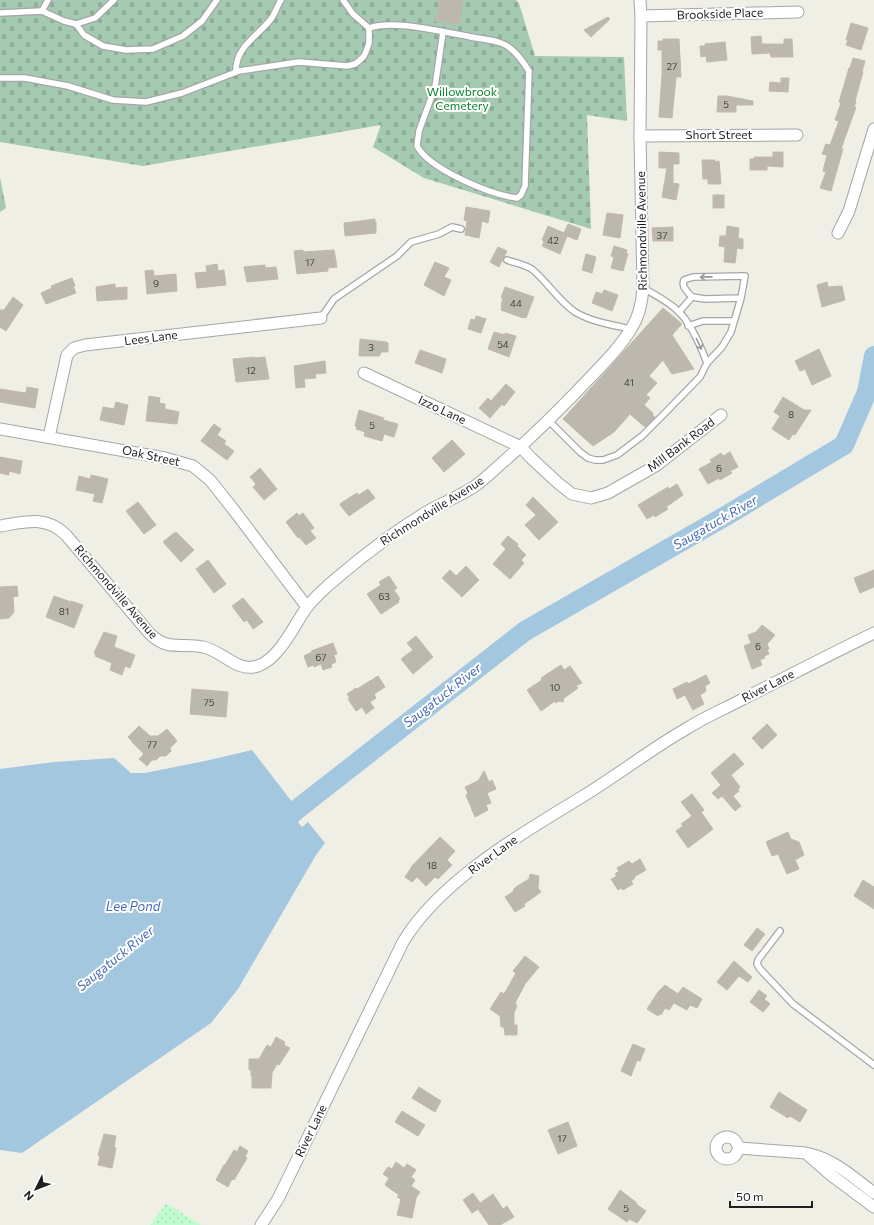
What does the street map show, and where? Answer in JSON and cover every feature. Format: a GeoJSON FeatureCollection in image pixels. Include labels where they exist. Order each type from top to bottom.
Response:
{"type":"FeatureCollection","features":[{"type":"Feature","properties":{"kind":"street","name":"Richmondville Avenue"},"geometry":{"type":"LineString","coordinates":[[0,526],[41,521],[56,525],[158,642],[171,646],[204,647],[217,652],[234,664],[246,668],[265,663],[273,656],[285,641],[307,607],[329,585],[373,549],[426,512],[462,494],[476,485],[521,447],[617,350],[632,329],[641,304],[643,288],[640,136],[640,0]]}},
{"type":"Feature","properties":{"kind":"street","name":"Brookside Place"},"geometry":{"type":"LineString","coordinates":[[641,16],[798,12]]}},
{"type":"Feature","properties":{"kind":"street"},"geometry":{"type":"LineString","coordinates":[[838,233],[849,211],[874,129]]}},
{"type":"Feature","properties":{"kind":"street","name":"Short Street"},"geometry":{"type":"LineString","coordinates":[[640,136],[797,135]]}},
{"type":"Feature","properties":{"kind":"street","name":"Lees Lane"},"geometry":{"type":"LineString","coordinates":[[49,437],[67,355],[74,348],[85,345],[321,318]]}},
{"type":"Feature","properties":{"kind":"street","name":"Izzo Lane"},"geometry":{"type":"LineString","coordinates":[[364,373],[521,447]]}},
{"type":"Feature","properties":{"kind":"street","name":"Mill Bank Road"},"geometry":{"type":"LineString","coordinates":[[521,447],[558,483],[572,494],[591,498],[608,493],[657,465],[721,415]]}},
{"type":"Feature","properties":{"kind":"street","name":"Oak Street"},"geometry":{"type":"LineString","coordinates":[[0,429],[165,458],[193,466],[210,480],[307,607]]}},
{"type":"Feature","properties":{"kind":"street","name":"River Lane"},"geometry":{"type":"LineString","coordinates":[[260,1225],[278,1199],[410,931],[420,918],[447,891],[491,855],[524,832],[585,795],[648,752],[687,728],[874,633]]}},
{"type":"Feature","properties":{"kind":"street"},"geometry":{"type":"LineString","coordinates":[[739,1148],[806,1153],[821,1157],[833,1163],[874,1193]]}},
{"type":"Feature","properties":{"kind":"street"},"geometry":{"type":"LineString","coordinates":[[806,1153],[831,1175],[874,1207]]}},
{"type":"Feature","properties":{"kind":"lane"},"geometry":{"type":"LineString","coordinates":[[42,11],[48,0]]}},
{"type":"Feature","properties":{"kind":"lane"},"geometry":{"type":"LineString","coordinates":[[0,13],[42,11],[64,21],[76,24],[95,18],[114,0]]}},
{"type":"Feature","properties":{"kind":"lane"},"geometry":{"type":"LineString","coordinates":[[76,24],[84,35],[103,46],[126,50],[153,49],[183,36],[202,21],[217,0]]}},
{"type":"Feature","properties":{"kind":"lane"},"geometry":{"type":"LineString","coordinates":[[236,72],[236,63],[246,44],[271,19],[281,0]]}},
{"type":"Feature","properties":{"kind":"lane"},"geometry":{"type":"LineString","coordinates":[[0,73],[3,78],[25,78],[68,86],[113,100],[146,102],[182,93],[236,72],[298,62],[347,66],[354,64],[364,56],[369,43],[369,28],[353,14],[343,0]]}},
{"type":"Feature","properties":{"kind":"lane"},"geometry":{"type":"LineString","coordinates":[[369,28],[376,25],[428,28],[502,43],[519,56],[529,71],[526,186],[521,195],[517,198],[489,190],[452,174],[426,157],[417,146],[419,131],[435,87],[443,32]]}},
{"type":"Feature","properties":{"kind":"lane"},"geometry":{"type":"LineString","coordinates":[[321,318],[334,300],[396,256],[411,242],[439,234],[452,227],[461,228]]}},
{"type":"Feature","properties":{"kind":"lane"},"geometry":{"type":"LineString","coordinates":[[507,260],[532,269],[554,293],[586,318],[632,329]]}},
{"type":"Feature","properties":{"kind":"lane"},"geometry":{"type":"LineString","coordinates":[[548,420],[588,458],[603,460],[617,455],[642,436],[700,377],[707,363],[722,347],[731,332],[741,298],[745,276],[693,277],[684,280],[684,287],[692,297],[705,299],[741,298]]}},
{"type":"Feature","properties":{"kind":"lane"},"geometry":{"type":"LineString","coordinates":[[643,288],[668,303],[679,312],[700,343],[707,363]]}},
{"type":"Feature","properties":{"kind":"lane"},"geometry":{"type":"LineString","coordinates":[[679,312],[692,297]]}},
{"type":"Feature","properties":{"kind":"lane"},"geometry":{"type":"LineString","coordinates":[[688,326],[703,321],[734,321]]}},
{"type":"Feature","properties":{"kind":"lane"},"geometry":{"type":"LineString","coordinates":[[780,931],[758,960],[757,964],[793,1004],[874,1065]]}},
{"type":"Feature","properties":{"kind":"green space","name":"Willowbrook Cemetery"},"geometry":{"type":"Polygon","coordinates":[[[0,0],[516,0],[519,3],[535,56],[624,57],[627,121],[587,115],[591,229],[424,178],[373,147],[381,125],[143,166],[0,142],[0,0]]]}},
{"type":"Feature","properties":{"kind":"green space"},"geometry":{"type":"Polygon","coordinates":[[[0,177],[6,208],[0,212],[0,177]]]}},
{"type":"Feature","properties":{"kind":"green space"},"geometry":{"type":"Polygon","coordinates":[[[166,1203],[201,1225],[150,1225],[166,1203]]]}},
{"type":"Feature","properties":{"kind":"water","name":"Lee Pond"},"geometry":{"type":"Polygon","coordinates":[[[252,750],[303,816],[298,822],[302,827],[308,822],[325,843],[316,855],[238,989],[211,1023],[22,1153],[0,1150],[0,769],[54,762],[114,758],[131,773],[145,773],[252,750]]]}},
{"type":"Feature","properties":{"kind":"building"},"geometry":{"type":"Polygon","coordinates":[[[440,0],[462,0],[460,24],[435,21],[440,0]]]}},
{"type":"Feature","properties":{"kind":"building"},"geometry":{"type":"Polygon","coordinates":[[[608,17],[610,19],[591,37],[584,30],[608,17]]]}},
{"type":"Feature","properties":{"kind":"building"},"geometry":{"type":"Polygon","coordinates":[[[851,23],[868,28],[861,50],[846,45],[851,23]]]}},
{"type":"Feature","properties":{"kind":"building"},"geometry":{"type":"Polygon","coordinates":[[[761,36],[762,44],[784,44],[784,39],[792,39],[793,57],[771,57],[770,53],[752,54],[751,37],[761,36]]]}},
{"type":"Feature","properties":{"kind":"building"},"geometry":{"type":"Polygon","coordinates":[[[663,39],[679,39],[681,77],[676,77],[672,118],[659,117],[662,50],[658,50],[658,41],[663,41],[663,39]]]}},
{"type":"Feature","properties":{"kind":"building"},"geometry":{"type":"Polygon","coordinates":[[[725,42],[727,60],[707,62],[706,56],[701,57],[700,46],[725,42]]]}},
{"type":"Feature","properties":{"kind":"building"},"geometry":{"type":"Polygon","coordinates":[[[853,58],[865,61],[855,101],[854,107],[856,107],[841,149],[843,149],[831,191],[820,188],[826,172],[823,171],[827,155],[822,154],[826,144],[830,145],[839,121],[835,120],[841,103],[839,102],[853,58]]]}},
{"type":"Feature","properties":{"kind":"building"},"geometry":{"type":"Polygon","coordinates":[[[781,78],[789,78],[788,92],[769,91],[770,82],[781,83],[781,78]]]}},
{"type":"Feature","properties":{"kind":"building"},"geometry":{"type":"Polygon","coordinates":[[[718,96],[727,96],[753,101],[753,105],[736,105],[736,112],[717,112],[718,96]]]}},
{"type":"Feature","properties":{"kind":"building"},"geometry":{"type":"Polygon","coordinates":[[[659,152],[679,153],[679,164],[673,164],[673,183],[679,184],[676,200],[662,197],[667,168],[659,168],[659,152]]]}},
{"type":"Feature","properties":{"kind":"building"},"geometry":{"type":"Polygon","coordinates":[[[773,152],[783,152],[783,167],[767,166],[767,170],[750,170],[750,159],[754,159],[754,157],[773,157],[773,152]]]}},
{"type":"Feature","properties":{"kind":"building"},"geometry":{"type":"Polygon","coordinates":[[[702,160],[715,160],[715,162],[719,161],[721,184],[708,184],[708,179],[703,179],[702,160]]]}},
{"type":"Feature","properties":{"kind":"building"},"geometry":{"type":"Polygon","coordinates":[[[713,195],[724,195],[724,208],[713,208],[713,195]]]}},
{"type":"Feature","properties":{"kind":"building"},"geometry":{"type":"Polygon","coordinates":[[[466,207],[490,211],[488,223],[482,221],[479,238],[465,235],[467,221],[464,220],[466,207]]]}},
{"type":"Feature","properties":{"kind":"building"},"geometry":{"type":"Polygon","coordinates":[[[607,213],[623,215],[620,238],[603,235],[607,213]]]}},
{"type":"Feature","properties":{"kind":"building"},"geometry":{"type":"Polygon","coordinates":[[[375,219],[376,233],[345,236],[344,223],[375,219]]]}},
{"type":"Feature","properties":{"kind":"building"},"geometry":{"type":"Polygon","coordinates":[[[568,224],[581,229],[577,240],[567,236],[560,254],[542,246],[544,242],[542,240],[548,226],[564,233],[568,224]]]}},
{"type":"Feature","properties":{"kind":"building"},"geometry":{"type":"Polygon","coordinates":[[[727,226],[739,228],[738,238],[743,239],[743,249],[737,248],[735,263],[724,262],[725,247],[719,246],[720,236],[726,236],[727,226]]]}},
{"type":"Feature","properties":{"kind":"building"},"geometry":{"type":"Polygon","coordinates":[[[673,227],[673,241],[653,241],[652,228],[673,227]]]}},
{"type":"Feature","properties":{"kind":"building"},"geometry":{"type":"Polygon","coordinates":[[[614,246],[627,250],[626,253],[628,254],[623,271],[611,268],[614,257],[611,256],[614,246]]]}},
{"type":"Feature","properties":{"kind":"building"},"geometry":{"type":"Polygon","coordinates":[[[498,247],[507,251],[499,267],[490,262],[498,247]]]}},
{"type":"Feature","properties":{"kind":"building"},"geometry":{"type":"Polygon","coordinates":[[[303,250],[303,252],[334,250],[337,267],[328,268],[328,271],[297,274],[294,251],[303,250]]]}},
{"type":"Feature","properties":{"kind":"building"},"geometry":{"type":"Polygon","coordinates":[[[586,254],[596,257],[592,273],[582,270],[586,254]]]}},
{"type":"Feature","properties":{"kind":"building"},"geometry":{"type":"Polygon","coordinates":[[[435,262],[449,268],[444,277],[451,280],[444,296],[424,285],[435,262]]]}},
{"type":"Feature","properties":{"kind":"building"},"geometry":{"type":"Polygon","coordinates":[[[217,264],[218,271],[224,270],[226,285],[197,288],[195,273],[207,272],[206,266],[217,264]]]}},
{"type":"Feature","properties":{"kind":"building"},"geometry":{"type":"Polygon","coordinates":[[[265,265],[265,268],[276,267],[278,279],[247,282],[244,267],[265,265]]]}},
{"type":"Feature","properties":{"kind":"building"},"geometry":{"type":"Polygon","coordinates":[[[153,270],[154,276],[176,274],[177,291],[147,294],[145,271],[153,270]]]}},
{"type":"Feature","properties":{"kind":"building"},"geometry":{"type":"Polygon","coordinates":[[[72,278],[76,293],[46,304],[41,293],[52,288],[51,286],[72,278]]]}},
{"type":"Feature","properties":{"kind":"building"},"geometry":{"type":"Polygon","coordinates":[[[827,282],[828,287],[842,286],[845,300],[822,307],[817,285],[827,282]]]}},
{"type":"Feature","properties":{"kind":"building"},"geometry":{"type":"Polygon","coordinates":[[[115,284],[115,288],[127,287],[127,299],[97,301],[96,287],[115,284]]]}},
{"type":"Feature","properties":{"kind":"building"},"geometry":{"type":"Polygon","coordinates":[[[505,287],[534,297],[526,318],[501,310],[503,298],[501,298],[505,287]]]}},
{"type":"Feature","properties":{"kind":"building"},"geometry":{"type":"Polygon","coordinates":[[[604,290],[618,295],[612,311],[592,303],[596,292],[602,294],[604,290]]]}},
{"type":"Feature","properties":{"kind":"building"},"geometry":{"type":"Polygon","coordinates":[[[13,297],[23,305],[6,331],[0,327],[0,310],[4,310],[13,297]]]}},
{"type":"Feature","properties":{"kind":"building"},"geometry":{"type":"Polygon","coordinates":[[[663,308],[682,324],[672,335],[694,369],[672,374],[663,360],[649,376],[657,383],[646,395],[650,398],[644,405],[653,413],[652,415],[655,417],[645,427],[630,414],[614,432],[593,446],[563,419],[663,308]]]}},
{"type":"Feature","properties":{"kind":"building"},"geometry":{"type":"Polygon","coordinates":[[[476,316],[486,319],[481,333],[468,329],[471,319],[475,320],[476,316]]]}},
{"type":"Feature","properties":{"kind":"building"},"geometry":{"type":"Polygon","coordinates":[[[494,332],[516,336],[509,357],[488,349],[494,332]]]}},
{"type":"Feature","properties":{"kind":"building"},"geometry":{"type":"Polygon","coordinates":[[[360,339],[386,342],[388,343],[388,352],[381,352],[379,356],[359,356],[360,339]]]}},
{"type":"Feature","properties":{"kind":"building"},"geometry":{"type":"Polygon","coordinates":[[[819,349],[831,376],[812,385],[805,369],[800,371],[795,361],[819,349]]]}},
{"type":"Feature","properties":{"kind":"building"},"geometry":{"type":"Polygon","coordinates":[[[420,350],[446,359],[442,373],[415,363],[420,350]]]}},
{"type":"Feature","properties":{"kind":"building"},"geometry":{"type":"Polygon","coordinates":[[[265,357],[269,379],[236,382],[233,359],[265,357]]]}},
{"type":"Feature","properties":{"kind":"building"},"geometry":{"type":"Polygon","coordinates":[[[325,361],[326,373],[315,374],[316,378],[304,379],[305,387],[296,388],[294,366],[325,361]]]}},
{"type":"Feature","properties":{"kind":"building"},"geometry":{"type":"Polygon","coordinates":[[[506,384],[515,392],[504,406],[502,404],[490,418],[479,408],[488,398],[491,401],[506,384]]]}},
{"type":"Feature","properties":{"kind":"building"},"geometry":{"type":"Polygon","coordinates":[[[27,387],[38,389],[35,408],[0,402],[0,389],[26,393],[27,387]]]}},
{"type":"Feature","properties":{"kind":"building"},"geometry":{"type":"Polygon","coordinates":[[[149,396],[160,398],[159,403],[165,404],[165,409],[179,412],[177,424],[146,421],[149,396]]]}},
{"type":"Feature","properties":{"kind":"building"},"geometry":{"type":"Polygon","coordinates":[[[783,397],[804,410],[811,410],[795,435],[793,434],[789,440],[772,429],[780,416],[774,412],[783,397]]]}},
{"type":"Feature","properties":{"kind":"building"},"geometry":{"type":"Polygon","coordinates":[[[116,402],[128,405],[124,425],[100,420],[103,407],[114,409],[116,402]]]}},
{"type":"Feature","properties":{"kind":"building"},"geometry":{"type":"Polygon","coordinates":[[[359,410],[384,418],[383,420],[398,424],[394,437],[384,434],[382,441],[364,436],[365,432],[356,429],[357,427],[355,426],[359,410]]]}},
{"type":"Feature","properties":{"kind":"building"},"geometry":{"type":"Polygon","coordinates":[[[214,424],[221,429],[217,435],[226,441],[224,444],[234,451],[227,460],[201,441],[214,424]]]}},
{"type":"Feature","properties":{"kind":"building"},"geometry":{"type":"Polygon","coordinates":[[[452,440],[465,454],[444,472],[432,458],[452,440]]]}},
{"type":"Feature","properties":{"kind":"building"},"geometry":{"type":"Polygon","coordinates":[[[730,452],[738,467],[730,471],[732,473],[720,480],[719,478],[708,484],[699,469],[712,462],[710,460],[721,453],[723,456],[730,452]]]}},
{"type":"Feature","properties":{"kind":"building"},"geometry":{"type":"Polygon","coordinates":[[[0,457],[22,461],[20,474],[9,471],[9,475],[0,473],[0,457]]]}},
{"type":"Feature","properties":{"kind":"building"},"geometry":{"type":"Polygon","coordinates":[[[260,468],[277,489],[264,500],[253,487],[256,484],[250,477],[260,468]]]}},
{"type":"Feature","properties":{"kind":"building"},"geometry":{"type":"Polygon","coordinates":[[[91,475],[108,479],[102,503],[93,501],[95,494],[76,490],[79,476],[90,479],[91,475]]]}},
{"type":"Feature","properties":{"kind":"building"},"geometry":{"type":"Polygon","coordinates":[[[677,484],[683,495],[666,507],[668,509],[655,517],[654,515],[647,519],[638,505],[668,487],[669,489],[677,484]]]}},
{"type":"Feature","properties":{"kind":"building"},"geometry":{"type":"Polygon","coordinates":[[[368,489],[375,498],[349,516],[340,505],[341,503],[357,493],[359,495],[368,489]]]}},
{"type":"Feature","properties":{"kind":"building"},"geometry":{"type":"Polygon","coordinates":[[[533,497],[558,522],[539,540],[525,525],[536,515],[526,505],[533,497]]]}},
{"type":"Feature","properties":{"kind":"building"},"geometry":{"type":"Polygon","coordinates":[[[138,502],[156,525],[144,534],[126,511],[138,502]]]}},
{"type":"Feature","properties":{"kind":"building"},"geometry":{"type":"Polygon","coordinates":[[[297,513],[299,516],[303,513],[314,528],[310,531],[316,538],[306,545],[299,537],[298,538],[286,522],[297,513]]]}},
{"type":"Feature","properties":{"kind":"building"},"geometry":{"type":"Polygon","coordinates":[[[176,532],[194,550],[181,562],[163,542],[176,532]]]}},
{"type":"Feature","properties":{"kind":"building"},"geometry":{"type":"Polygon","coordinates":[[[508,536],[518,544],[517,546],[526,555],[521,560],[524,563],[510,579],[493,564],[506,549],[501,544],[508,536]]]}},
{"type":"Feature","properties":{"kind":"building"},"geometry":{"type":"Polygon","coordinates":[[[208,560],[226,584],[214,593],[196,569],[208,560]]]}},
{"type":"Feature","properties":{"kind":"building"},"geometry":{"type":"Polygon","coordinates":[[[466,566],[479,580],[462,597],[442,578],[450,570],[456,576],[466,566]]]}},
{"type":"Feature","properties":{"kind":"building"},"geometry":{"type":"Polygon","coordinates":[[[874,570],[874,587],[860,593],[854,578],[874,570]]]}},
{"type":"Feature","properties":{"kind":"building"},"geometry":{"type":"Polygon","coordinates":[[[389,576],[397,588],[394,590],[400,599],[398,600],[399,602],[381,614],[367,594],[381,585],[379,582],[389,576]]]}},
{"type":"Feature","properties":{"kind":"building"},"geometry":{"type":"Polygon","coordinates":[[[17,586],[18,596],[13,597],[14,612],[9,618],[0,619],[0,587],[17,586]]]}},
{"type":"Feature","properties":{"kind":"building"},"geometry":{"type":"Polygon","coordinates":[[[54,596],[83,605],[74,628],[46,617],[54,596]]]}},
{"type":"Feature","properties":{"kind":"building"},"geometry":{"type":"Polygon","coordinates":[[[243,598],[263,622],[253,629],[247,620],[244,622],[232,606],[243,598]]]}},
{"type":"Feature","properties":{"kind":"building"},"geometry":{"type":"Polygon","coordinates":[[[762,625],[775,635],[767,644],[769,654],[760,660],[762,665],[752,669],[744,646],[751,643],[748,635],[756,632],[762,625]]]}},
{"type":"Feature","properties":{"kind":"building"},"geometry":{"type":"Polygon","coordinates":[[[104,632],[117,636],[114,647],[135,655],[130,668],[125,666],[122,675],[110,670],[112,663],[95,656],[96,654],[94,653],[104,632]]]}},
{"type":"Feature","properties":{"kind":"building"},"geometry":{"type":"Polygon","coordinates":[[[416,636],[433,657],[413,674],[401,659],[413,650],[407,643],[416,636]]]}},
{"type":"Feature","properties":{"kind":"building"},"geometry":{"type":"Polygon","coordinates":[[[333,643],[337,654],[334,655],[336,662],[331,664],[332,667],[323,670],[321,664],[314,667],[313,665],[308,667],[304,656],[312,652],[311,651],[333,643]]]}},
{"type":"Feature","properties":{"kind":"building"},"geometry":{"type":"Polygon","coordinates":[[[561,665],[564,670],[570,666],[582,683],[576,686],[578,688],[564,698],[563,702],[559,701],[556,703],[555,701],[541,711],[527,690],[542,680],[541,678],[561,665]]]}},
{"type":"Feature","properties":{"kind":"building"},"geometry":{"type":"Polygon","coordinates":[[[706,675],[710,683],[705,686],[706,691],[700,695],[704,704],[693,710],[685,695],[677,699],[673,689],[687,682],[688,684],[706,675]]]}},
{"type":"Feature","properties":{"kind":"building"},"geometry":{"type":"Polygon","coordinates":[[[378,676],[385,687],[374,694],[376,698],[370,702],[374,708],[366,714],[362,707],[356,711],[348,699],[350,698],[347,694],[378,676]]]}},
{"type":"Feature","properties":{"kind":"building"},"geometry":{"type":"Polygon","coordinates":[[[192,689],[228,692],[226,717],[190,714],[192,689]]]}},
{"type":"Feature","properties":{"kind":"building"},"geometry":{"type":"Polygon","coordinates":[[[767,724],[777,735],[762,749],[752,738],[767,724]]]}},
{"type":"Feature","properties":{"kind":"building"},"geometry":{"type":"Polygon","coordinates":[[[139,726],[150,736],[158,736],[167,729],[177,741],[170,748],[171,751],[166,756],[160,756],[156,760],[152,760],[147,766],[139,759],[144,754],[128,737],[139,726]]]}},
{"type":"Feature","properties":{"kind":"building"},"geometry":{"type":"Polygon","coordinates":[[[734,753],[744,764],[731,775],[740,787],[738,789],[739,791],[733,796],[741,806],[735,811],[722,796],[718,799],[712,793],[721,785],[711,773],[734,753]]]}},
{"type":"Feature","properties":{"kind":"building"},"geometry":{"type":"Polygon","coordinates":[[[484,771],[489,782],[492,780],[496,789],[487,793],[491,803],[486,805],[488,810],[475,817],[466,795],[468,793],[465,787],[478,781],[484,771]]]}},
{"type":"Feature","properties":{"kind":"building"},"geometry":{"type":"Polygon","coordinates":[[[692,794],[704,810],[701,812],[713,829],[688,848],[676,831],[683,826],[681,824],[692,816],[681,802],[692,794]]]}},
{"type":"Feature","properties":{"kind":"building"},"geometry":{"type":"Polygon","coordinates":[[[788,832],[791,839],[799,842],[804,855],[795,860],[799,869],[787,874],[778,854],[772,856],[766,842],[788,832]]]}},
{"type":"Feature","properties":{"kind":"building"},"geometry":{"type":"Polygon","coordinates":[[[440,837],[455,851],[447,860],[452,865],[438,879],[435,877],[426,886],[417,877],[412,882],[405,877],[411,867],[440,837]]]}},
{"type":"Feature","properties":{"kind":"building"},"geometry":{"type":"Polygon","coordinates":[[[640,859],[646,870],[634,877],[635,878],[631,881],[633,884],[623,890],[621,888],[618,890],[611,879],[617,876],[615,874],[619,871],[617,868],[629,861],[632,864],[640,859]]]}},
{"type":"Feature","properties":{"kind":"building"},"geometry":{"type":"Polygon","coordinates":[[[530,874],[539,876],[538,888],[541,892],[524,904],[525,906],[515,912],[505,897],[514,891],[513,890],[516,887],[529,879],[530,874]]]}},
{"type":"Feature","properties":{"kind":"building"},"geometry":{"type":"Polygon","coordinates":[[[863,880],[874,887],[874,909],[854,896],[863,880]]]}},
{"type":"Feature","properties":{"kind":"building"},"geometry":{"type":"Polygon","coordinates":[[[757,928],[765,934],[752,951],[744,945],[757,928]]]}},
{"type":"Feature","properties":{"kind":"building"},"geometry":{"type":"Polygon","coordinates":[[[525,956],[539,967],[525,984],[515,1003],[517,1006],[514,1013],[514,1025],[517,1025],[517,1035],[505,1035],[504,1027],[501,1027],[500,1016],[490,1009],[501,992],[504,994],[516,973],[513,971],[525,956]]]}},
{"type":"Feature","properties":{"kind":"building"},"geometry":{"type":"Polygon","coordinates":[[[734,961],[752,977],[748,982],[739,976],[727,990],[717,982],[734,961]]]}},
{"type":"Feature","properties":{"kind":"building"},"geometry":{"type":"Polygon","coordinates":[[[665,985],[678,994],[683,987],[702,999],[697,1008],[690,1005],[687,1010],[674,1003],[669,1010],[665,1008],[661,1015],[659,1014],[658,1016],[647,1009],[658,992],[665,985]]]}},
{"type":"Feature","properties":{"kind":"building"},"geometry":{"type":"Polygon","coordinates":[[[759,990],[767,996],[764,999],[770,1004],[763,1012],[750,1002],[759,990]]]}},
{"type":"Feature","properties":{"kind":"building"},"geometry":{"type":"Polygon","coordinates":[[[276,1037],[285,1042],[284,1045],[290,1048],[279,1065],[277,1064],[272,1073],[271,1088],[252,1088],[252,1076],[251,1070],[249,1070],[249,1059],[259,1059],[267,1045],[271,1047],[276,1037]]]}},
{"type":"Feature","properties":{"kind":"building"},"geometry":{"type":"Polygon","coordinates":[[[633,1044],[645,1049],[640,1061],[637,1060],[631,1076],[621,1071],[633,1044]]]}},
{"type":"Feature","properties":{"kind":"building"},"geometry":{"type":"Polygon","coordinates":[[[419,1087],[441,1101],[435,1112],[412,1098],[419,1087]]]}},
{"type":"Feature","properties":{"kind":"building"},"geometry":{"type":"Polygon","coordinates":[[[779,1092],[807,1110],[800,1122],[790,1116],[788,1118],[770,1107],[779,1092]]]}},
{"type":"Feature","properties":{"kind":"building"},"geometry":{"type":"Polygon","coordinates":[[[402,1111],[425,1125],[418,1136],[395,1122],[402,1111]]]}},
{"type":"Feature","properties":{"kind":"building"},"geometry":{"type":"Polygon","coordinates":[[[568,1122],[577,1146],[558,1154],[548,1130],[568,1122]]]}},
{"type":"Feature","properties":{"kind":"building"},"geometry":{"type":"Polygon","coordinates":[[[104,1134],[116,1136],[114,1147],[116,1148],[112,1168],[98,1165],[100,1156],[98,1155],[104,1134]]]}},
{"type":"Feature","properties":{"kind":"building"},"geometry":{"type":"Polygon","coordinates":[[[240,1146],[248,1151],[245,1157],[247,1158],[228,1187],[216,1180],[234,1150],[237,1152],[240,1146]]]}},
{"type":"Feature","properties":{"kind":"building"},"geometry":{"type":"Polygon","coordinates":[[[396,1162],[404,1168],[407,1164],[416,1170],[411,1177],[415,1180],[411,1186],[420,1192],[416,1198],[412,1218],[397,1215],[401,1199],[397,1197],[399,1195],[385,1185],[389,1178],[383,1174],[388,1167],[392,1169],[396,1162]]]}},
{"type":"Feature","properties":{"kind":"building"},"geometry":{"type":"Polygon","coordinates":[[[620,1190],[646,1211],[637,1223],[629,1219],[627,1222],[608,1209],[620,1190]]]}},
{"type":"Feature","properties":{"kind":"building"},"geometry":{"type":"Polygon","coordinates":[[[473,1193],[480,1203],[493,1194],[503,1209],[507,1206],[514,1217],[500,1225],[489,1225],[478,1209],[472,1213],[463,1200],[473,1193]]]}},
{"type":"Feature","properties":{"kind":"waterway","name":"Saugatuck River"},"geometry":{"type":"LineString","coordinates":[[277,825],[525,631],[729,514],[844,445],[867,392],[874,356]]}}]}
